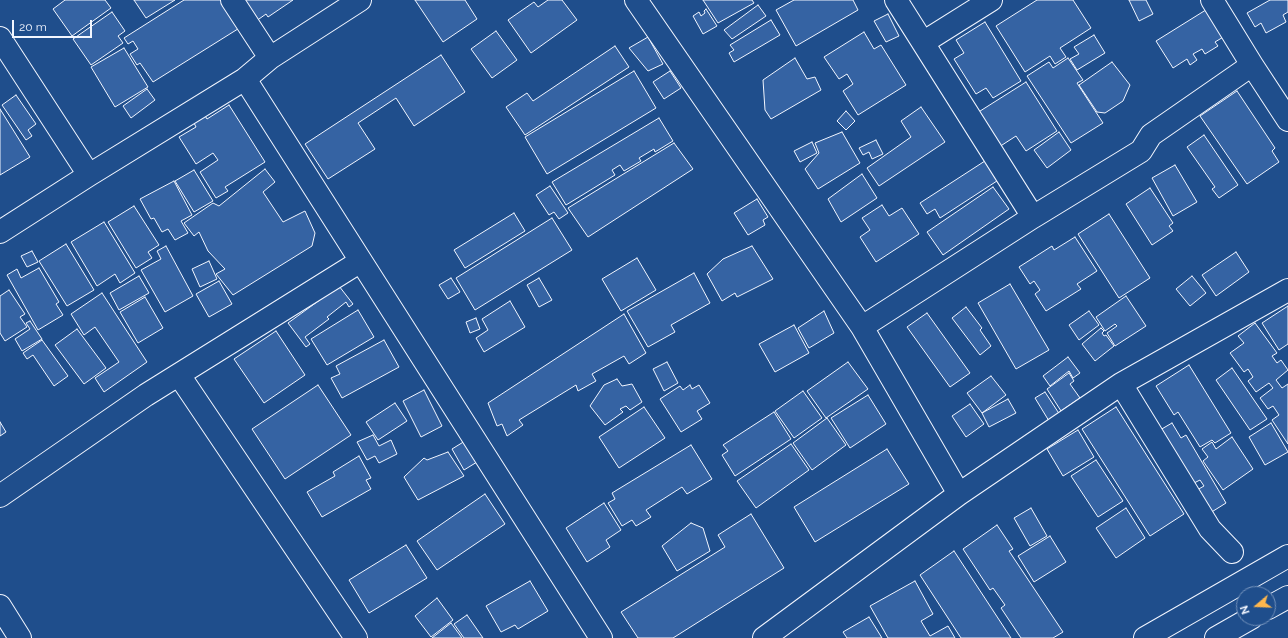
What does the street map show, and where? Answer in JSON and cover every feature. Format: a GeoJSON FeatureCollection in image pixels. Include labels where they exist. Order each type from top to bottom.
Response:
{"type":"FeatureCollection","features":[{"type":"Feature","properties":{"kind":"street"},"geometry":{"type":"LineString","coordinates":[[232,0],[270,58]]}},
{"type":"Feature","properties":{"kind":"street"},"geometry":{"type":"LineString","coordinates":[[0,232],[89,174],[245,79],[270,58],[360,0]]}},
{"type":"Feature","properties":{"kind":"street"},"geometry":{"type":"LineString","coordinates":[[636,0],[862,327],[959,494]]}},
{"type":"Feature","properties":{"kind":"street"},"geometry":{"type":"LineString","coordinates":[[896,0],[924,42],[1033,217]]}},
{"type":"Feature","properties":{"kind":"street"},"geometry":{"type":"LineString","coordinates":[[924,42],[991,0]]}},
{"type":"Feature","properties":{"kind":"street"},"geometry":{"type":"LineString","coordinates":[[1212,0],[1288,120]]}},
{"type":"Feature","properties":{"kind":"street"},"geometry":{"type":"LineString","coordinates":[[0,38],[89,174]]}},
{"type":"Feature","properties":{"kind":"street"},"geometry":{"type":"LineString","coordinates":[[862,327],[1033,217],[1141,151],[1151,135],[1252,65]]}},
{"type":"Feature","properties":{"kind":"street"},"geometry":{"type":"LineString","coordinates":[[245,79],[601,638]]}},
{"type":"Feature","properties":{"kind":"street"},"geometry":{"type":"LineString","coordinates":[[0,496],[179,375],[361,261]]}},
{"type":"Feature","properties":{"kind":"street"},"geometry":{"type":"LineString","coordinates":[[764,638],[959,494],[1121,384],[1288,290]]}},
{"type":"Feature","properties":{"kind":"street"},"geometry":{"type":"LineString","coordinates":[[179,375],[356,638]]}},
{"type":"Feature","properties":{"kind":"street"},"geometry":{"type":"LineString","coordinates":[[1121,384],[1210,529],[1232,552]]}},
{"type":"Feature","properties":{"kind":"street"},"geometry":{"type":"LineString","coordinates":[[1145,638],[1288,556]]}},
{"type":"Feature","properties":{"kind":"street"},"geometry":{"type":"LineString","coordinates":[[1276,604],[1288,597]]}},
{"type":"Feature","properties":{"kind":"street"},"geometry":{"type":"LineString","coordinates":[[0,606],[20,638]]}},
{"type":"Feature","properties":{"kind":"street"},"geometry":{"type":"LineString","coordinates":[[1216,638],[1237,626]]}},
{"type":"Feature","properties":{"kind":"building"},"geometry":{"type":"Polygon","coordinates":[[[65,0],[105,0],[111,8],[72,36],[53,9],[65,0]]]}},
{"type":"Feature","properties":{"kind":"building"},"geometry":{"type":"Polygon","coordinates":[[[134,0],[175,0],[146,18],[134,0]]]}},
{"type":"Feature","properties":{"kind":"building"},"geometry":{"type":"Polygon","coordinates":[[[184,0],[224,0],[241,27],[153,82],[140,63],[137,65],[130,54],[138,49],[133,41],[128,44],[124,38],[184,0]]]}},
{"type":"Feature","properties":{"kind":"building"},"geometry":{"type":"Polygon","coordinates":[[[235,0],[293,0],[268,17],[266,14],[252,24],[235,0]]]}},
{"type":"Feature","properties":{"kind":"building"},"geometry":{"type":"Polygon","coordinates":[[[415,0],[465,0],[477,19],[443,42],[415,0]]]}},
{"type":"Feature","properties":{"kind":"building"},"geometry":{"type":"Polygon","coordinates":[[[548,0],[562,0],[577,20],[531,53],[508,20],[534,2],[538,7],[548,0]]]}},
{"type":"Feature","properties":{"kind":"building"},"geometry":{"type":"Polygon","coordinates":[[[703,0],[752,0],[754,3],[718,23],[703,0]]]}},
{"type":"Feature","properties":{"kind":"building"},"geometry":{"type":"Polygon","coordinates":[[[794,0],[853,0],[858,10],[796,46],[776,10],[794,0]]]}},
{"type":"Feature","properties":{"kind":"building"},"geometry":{"type":"Polygon","coordinates":[[[1037,0],[1073,0],[1091,28],[1060,48],[1066,57],[1055,64],[1050,56],[1025,72],[996,26],[1037,0]]]}},
{"type":"Feature","properties":{"kind":"building"},"geometry":{"type":"Polygon","coordinates":[[[1129,0],[1146,0],[1153,14],[1139,21],[1129,0]]]}},
{"type":"Feature","properties":{"kind":"building"},"geometry":{"type":"Polygon","coordinates":[[[1270,0],[1288,0],[1288,12],[1283,15],[1286,22],[1266,33],[1261,23],[1255,27],[1247,13],[1270,0]]]}},
{"type":"Feature","properties":{"kind":"building"},"geometry":{"type":"Polygon","coordinates":[[[758,5],[766,16],[732,39],[724,30],[758,5]]]}},
{"type":"Feature","properties":{"kind":"building"},"geometry":{"type":"Polygon","coordinates":[[[1209,8],[1225,36],[1215,42],[1218,46],[1205,54],[1202,49],[1193,54],[1197,60],[1190,65],[1187,59],[1173,68],[1156,41],[1209,8]]]}},
{"type":"Feature","properties":{"kind":"building"},"geometry":{"type":"Polygon","coordinates":[[[706,9],[717,26],[703,34],[693,16],[699,12],[701,16],[705,13],[704,11],[706,9]]]}},
{"type":"Feature","properties":{"kind":"building"},"geometry":{"type":"Polygon","coordinates":[[[112,12],[125,31],[118,36],[123,43],[91,65],[73,39],[112,12]]]}},
{"type":"Feature","properties":{"kind":"building"},"geometry":{"type":"Polygon","coordinates":[[[888,14],[899,36],[886,42],[874,21],[888,14]]]}},
{"type":"Feature","properties":{"kind":"building"},"geometry":{"type":"Polygon","coordinates":[[[771,20],[780,35],[734,62],[729,53],[734,50],[730,45],[771,20]]]}},
{"type":"Feature","properties":{"kind":"building"},"geometry":{"type":"Polygon","coordinates":[[[985,22],[1021,81],[993,98],[986,88],[976,94],[954,59],[964,53],[956,40],[985,22]]]}},
{"type":"Feature","properties":{"kind":"building"},"geometry":{"type":"Polygon","coordinates":[[[496,31],[517,60],[492,78],[471,49],[496,31]]]}},
{"type":"Feature","properties":{"kind":"building"},"geometry":{"type":"Polygon","coordinates":[[[864,32],[874,49],[881,45],[906,85],[858,115],[843,91],[853,84],[847,74],[839,79],[824,57],[864,32]]]}},
{"type":"Feature","properties":{"kind":"building"},"geometry":{"type":"Polygon","coordinates":[[[1094,35],[1105,53],[1077,70],[1070,59],[1079,54],[1074,47],[1094,35]]]}},
{"type":"Feature","properties":{"kind":"building"},"geometry":{"type":"Polygon","coordinates":[[[648,37],[663,64],[648,71],[629,48],[648,37]]]}},
{"type":"Feature","properties":{"kind":"building"},"geometry":{"type":"Polygon","coordinates":[[[615,46],[629,67],[525,135],[506,107],[527,93],[533,101],[615,46]]]}},
{"type":"Feature","properties":{"kind":"building"},"geometry":{"type":"Polygon","coordinates":[[[124,48],[148,87],[115,107],[91,67],[124,48]]]}},
{"type":"Feature","properties":{"kind":"building"},"geometry":{"type":"Polygon","coordinates":[[[441,55],[465,92],[414,126],[396,98],[358,123],[375,149],[328,179],[305,144],[441,55]]]}},
{"type":"Feature","properties":{"kind":"building"},"geometry":{"type":"Polygon","coordinates":[[[795,58],[807,79],[815,77],[821,90],[771,119],[765,110],[763,80],[795,58]]]}},
{"type":"Feature","properties":{"kind":"building"},"geometry":{"type":"Polygon","coordinates":[[[1068,58],[1083,80],[1077,83],[1103,123],[1071,143],[1027,76],[1049,62],[1053,68],[1068,58]]]}},
{"type":"Feature","properties":{"kind":"building"},"geometry":{"type":"Polygon","coordinates":[[[1112,62],[1130,85],[1123,101],[1105,113],[1097,112],[1079,85],[1112,62]]]}},
{"type":"Feature","properties":{"kind":"building"},"geometry":{"type":"Polygon","coordinates":[[[634,71],[656,108],[547,174],[525,137],[634,71]]]}},
{"type":"Feature","properties":{"kind":"building"},"geometry":{"type":"Polygon","coordinates":[[[670,71],[681,88],[664,99],[653,82],[670,71]]]}},
{"type":"Feature","properties":{"kind":"building"},"geometry":{"type":"Polygon","coordinates":[[[1026,82],[1057,131],[1026,151],[1016,136],[999,147],[977,113],[1026,82]]]}},
{"type":"Feature","properties":{"kind":"building"},"geometry":{"type":"Polygon","coordinates":[[[147,89],[155,100],[131,118],[123,106],[147,89]]]}},
{"type":"Feature","properties":{"kind":"building"},"geometry":{"type":"Polygon","coordinates":[[[1237,91],[1275,148],[1272,151],[1279,162],[1247,184],[1200,116],[1237,91]]]}},
{"type":"Feature","properties":{"kind":"building"},"geometry":{"type":"Polygon","coordinates":[[[16,95],[36,124],[28,130],[32,136],[26,140],[2,105],[16,95]]]}},
{"type":"Feature","properties":{"kind":"building"},"geometry":{"type":"Polygon","coordinates":[[[229,105],[265,162],[225,187],[228,191],[216,198],[200,172],[218,160],[213,153],[196,164],[179,137],[196,127],[193,121],[204,114],[207,119],[229,105]]]}},
{"type":"Feature","properties":{"kind":"building"},"geometry":{"type":"Polygon","coordinates":[[[921,107],[945,142],[879,186],[867,168],[911,137],[901,121],[921,107]]]}},
{"type":"Feature","properties":{"kind":"building"},"geometry":{"type":"Polygon","coordinates":[[[0,109],[30,157],[0,175],[0,109]]]}},
{"type":"Feature","properties":{"kind":"building"},"geometry":{"type":"Polygon","coordinates":[[[846,111],[855,121],[846,130],[837,121],[846,111]]]}},
{"type":"Feature","properties":{"kind":"building"},"geometry":{"type":"Polygon","coordinates":[[[659,118],[673,141],[655,152],[654,149],[639,158],[641,161],[624,171],[620,165],[612,170],[615,175],[566,205],[552,182],[659,118]]]}},
{"type":"Feature","properties":{"kind":"building"},"geometry":{"type":"Polygon","coordinates":[[[842,132],[860,163],[818,189],[805,169],[819,153],[815,143],[842,132]]]}},
{"type":"Feature","properties":{"kind":"building"},"geometry":{"type":"Polygon","coordinates":[[[1059,132],[1071,150],[1047,168],[1034,150],[1059,132]]]}},
{"type":"Feature","properties":{"kind":"building"},"geometry":{"type":"Polygon","coordinates":[[[1204,135],[1238,185],[1219,198],[1212,189],[1215,187],[1187,147],[1204,135]]]}},
{"type":"Feature","properties":{"kind":"building"},"geometry":{"type":"Polygon","coordinates":[[[876,140],[883,154],[872,159],[869,152],[863,155],[859,148],[876,140]]]}},
{"type":"Feature","properties":{"kind":"building"},"geometry":{"type":"Polygon","coordinates":[[[812,142],[817,153],[800,162],[794,151],[812,142]]]}},
{"type":"Feature","properties":{"kind":"building"},"geometry":{"type":"Polygon","coordinates":[[[674,143],[693,169],[588,237],[568,208],[674,143]]]}},
{"type":"Feature","properties":{"kind":"building"},"geometry":{"type":"Polygon","coordinates":[[[988,159],[1000,179],[940,218],[935,209],[927,214],[920,203],[988,159]]]}},
{"type":"Feature","properties":{"kind":"building"},"geometry":{"type":"Polygon","coordinates":[[[1175,165],[1197,202],[1173,216],[1152,178],[1175,165]]]}},
{"type":"Feature","properties":{"kind":"building"},"geometry":{"type":"Polygon","coordinates":[[[265,169],[275,182],[263,192],[283,222],[305,211],[315,233],[312,246],[233,295],[216,274],[225,269],[208,251],[199,232],[194,236],[184,223],[213,203],[219,206],[265,169]]]}},
{"type":"Feature","properties":{"kind":"building"},"geometry":{"type":"Polygon","coordinates":[[[194,170],[213,201],[194,212],[175,181],[194,170]]]}},
{"type":"Feature","properties":{"kind":"building"},"geometry":{"type":"Polygon","coordinates":[[[862,174],[877,198],[841,222],[828,199],[862,174]]]}},
{"type":"Feature","properties":{"kind":"building"},"geometry":{"type":"Polygon","coordinates":[[[174,181],[192,215],[181,221],[188,233],[175,240],[168,229],[162,232],[154,218],[151,219],[140,199],[174,181]]]}},
{"type":"Feature","properties":{"kind":"building"},"geometry":{"type":"Polygon","coordinates":[[[550,186],[568,213],[559,219],[554,212],[549,215],[536,195],[550,186]]]}},
{"type":"Feature","properties":{"kind":"building"},"geometry":{"type":"Polygon","coordinates":[[[993,187],[1009,209],[943,255],[927,232],[993,187]]]}},
{"type":"Feature","properties":{"kind":"building"},"geometry":{"type":"Polygon","coordinates":[[[1150,188],[1173,223],[1169,226],[1173,231],[1152,245],[1126,204],[1150,188]]]}},
{"type":"Feature","properties":{"kind":"building"},"geometry":{"type":"Polygon","coordinates":[[[757,199],[768,217],[763,220],[765,225],[748,235],[734,213],[757,199]]]}},
{"type":"Feature","properties":{"kind":"building"},"geometry":{"type":"Polygon","coordinates":[[[882,205],[889,216],[902,208],[919,234],[876,262],[860,237],[870,230],[862,218],[882,205]]]}},
{"type":"Feature","properties":{"kind":"building"},"geometry":{"type":"Polygon","coordinates":[[[134,206],[159,245],[148,252],[152,258],[136,268],[108,222],[134,206]]]}},
{"type":"Feature","properties":{"kind":"building"},"geometry":{"type":"Polygon","coordinates":[[[514,213],[525,231],[465,268],[454,250],[514,213]]]}},
{"type":"Feature","properties":{"kind":"building"},"geometry":{"type":"Polygon","coordinates":[[[1109,214],[1150,278],[1119,298],[1078,234],[1109,214]]]}},
{"type":"Feature","properties":{"kind":"building"},"geometry":{"type":"Polygon","coordinates":[[[552,218],[572,250],[475,310],[456,278],[552,218]]]}},
{"type":"Feature","properties":{"kind":"building"},"geometry":{"type":"Polygon","coordinates":[[[104,222],[135,273],[120,283],[115,274],[97,286],[71,242],[104,222]]]}},
{"type":"Feature","properties":{"kind":"building"},"geometry":{"type":"Polygon","coordinates":[[[1075,237],[1097,271],[1077,284],[1081,289],[1046,311],[1035,294],[1040,290],[1034,281],[1030,284],[1019,267],[1052,246],[1054,250],[1075,237]]]}},
{"type":"Feature","properties":{"kind":"building"},"geometry":{"type":"Polygon","coordinates":[[[66,244],[94,290],[67,306],[39,261],[66,244]]]}},
{"type":"Feature","properties":{"kind":"building"},"geometry":{"type":"Polygon","coordinates":[[[166,246],[193,296],[165,312],[141,270],[161,259],[157,251],[166,246]]]}},
{"type":"Feature","properties":{"kind":"building"},"geometry":{"type":"Polygon","coordinates":[[[752,246],[773,279],[737,297],[735,293],[722,301],[707,274],[723,259],[752,246]]]}},
{"type":"Feature","properties":{"kind":"building"},"geometry":{"type":"Polygon","coordinates":[[[32,251],[38,262],[27,267],[21,256],[32,251]]]}},
{"type":"Feature","properties":{"kind":"building"},"geometry":{"type":"Polygon","coordinates":[[[1236,252],[1249,272],[1216,296],[1202,275],[1236,252]]]}},
{"type":"Feature","properties":{"kind":"building"},"geometry":{"type":"Polygon","coordinates":[[[637,258],[656,290],[621,311],[602,279],[637,258]]]}},
{"type":"Feature","properties":{"kind":"building"},"geometry":{"type":"Polygon","coordinates":[[[209,261],[217,279],[200,287],[192,269],[209,261]]]}},
{"type":"Feature","properties":{"kind":"building"},"geometry":{"type":"Polygon","coordinates":[[[39,268],[59,302],[56,304],[63,315],[38,330],[7,275],[17,269],[21,278],[39,268]]]}},
{"type":"Feature","properties":{"kind":"building"},"geometry":{"type":"Polygon","coordinates":[[[694,273],[710,303],[671,325],[675,332],[648,347],[627,311],[694,273]]]}},
{"type":"Feature","properties":{"kind":"building"},"geometry":{"type":"Polygon","coordinates":[[[139,276],[149,293],[119,310],[110,293],[139,276]]]}},
{"type":"Feature","properties":{"kind":"building"},"geometry":{"type":"Polygon","coordinates":[[[1192,276],[1206,293],[1190,306],[1176,289],[1192,276]]]}},
{"type":"Feature","properties":{"kind":"building"},"geometry":{"type":"Polygon","coordinates":[[[451,278],[460,292],[448,299],[439,285],[451,278]]]}},
{"type":"Feature","properties":{"kind":"building"},"geometry":{"type":"Polygon","coordinates":[[[539,278],[552,300],[539,307],[527,285],[539,278]]]}},
{"type":"Feature","properties":{"kind":"building"},"geometry":{"type":"Polygon","coordinates":[[[219,281],[232,304],[209,317],[196,294],[219,281]]]}},
{"type":"Feature","properties":{"kind":"building"},"geometry":{"type":"Polygon","coordinates":[[[1010,284],[1049,350],[1016,369],[978,303],[1010,284]]]}},
{"type":"Feature","properties":{"kind":"building"},"geometry":{"type":"Polygon","coordinates":[[[339,286],[353,304],[349,307],[346,302],[327,317],[329,319],[305,337],[310,344],[306,347],[288,323],[339,286]]]}},
{"type":"Feature","properties":{"kind":"building"},"geometry":{"type":"Polygon","coordinates":[[[9,290],[25,314],[20,317],[27,327],[5,341],[0,333],[0,296],[9,290]]]}},
{"type":"Feature","properties":{"kind":"building"},"geometry":{"type":"Polygon","coordinates":[[[102,293],[147,362],[104,392],[95,378],[119,362],[95,327],[84,335],[71,314],[102,293]]]}},
{"type":"Feature","properties":{"kind":"building"},"geometry":{"type":"Polygon","coordinates":[[[1126,296],[1146,326],[1115,346],[1107,333],[1117,326],[1115,324],[1105,331],[1096,317],[1126,296]]]}},
{"type":"Feature","properties":{"kind":"building"},"geometry":{"type":"Polygon","coordinates":[[[145,297],[163,328],[138,343],[120,312],[145,297]]]}},
{"type":"Feature","properties":{"kind":"building"},"geometry":{"type":"Polygon","coordinates":[[[510,301],[525,327],[484,352],[476,338],[488,330],[482,319],[510,301]]]}},
{"type":"Feature","properties":{"kind":"building"},"geometry":{"type":"Polygon","coordinates":[[[1288,306],[1288,344],[1279,350],[1262,323],[1288,306]]]}},
{"type":"Feature","properties":{"kind":"building"},"geometry":{"type":"Polygon","coordinates":[[[966,307],[982,328],[980,330],[991,346],[980,355],[952,318],[966,307]]]}},
{"type":"Feature","properties":{"kind":"building"},"geometry":{"type":"Polygon","coordinates":[[[358,310],[374,337],[327,365],[311,339],[358,310]]]}},
{"type":"Feature","properties":{"kind":"building"},"geometry":{"type":"Polygon","coordinates":[[[824,311],[834,333],[809,348],[798,328],[824,311]]]}},
{"type":"Feature","properties":{"kind":"building"},"geometry":{"type":"Polygon","coordinates":[[[1089,311],[1099,325],[1079,340],[1069,325],[1089,311]]]}},
{"type":"Feature","properties":{"kind":"building"},"geometry":{"type":"Polygon","coordinates":[[[927,313],[970,373],[950,387],[907,327],[927,313]]]}},
{"type":"Feature","properties":{"kind":"building"},"geometry":{"type":"Polygon","coordinates":[[[624,314],[646,353],[629,364],[624,356],[592,374],[596,381],[578,391],[576,385],[519,420],[523,425],[507,436],[502,424],[497,426],[488,403],[624,314]]]}},
{"type":"Feature","properties":{"kind":"building"},"geometry":{"type":"Polygon","coordinates":[[[476,318],[480,329],[470,333],[466,322],[476,318]]]}},
{"type":"Feature","properties":{"kind":"building"},"geometry":{"type":"Polygon","coordinates":[[[30,321],[42,339],[22,351],[15,339],[30,329],[26,323],[30,321]]]}},
{"type":"Feature","properties":{"kind":"building"},"geometry":{"type":"Polygon","coordinates":[[[1255,323],[1277,353],[1272,356],[1277,363],[1281,360],[1288,370],[1276,380],[1282,388],[1288,384],[1288,444],[1272,420],[1279,415],[1273,406],[1268,409],[1260,398],[1273,388],[1269,383],[1256,392],[1248,381],[1253,377],[1248,369],[1244,372],[1230,353],[1244,343],[1238,336],[1255,323]]]}},
{"type":"Feature","properties":{"kind":"building"},"geometry":{"type":"Polygon","coordinates":[[[794,325],[809,353],[775,372],[759,344],[794,325]]]}},
{"type":"Feature","properties":{"kind":"building"},"geometry":{"type":"Polygon","coordinates":[[[1101,328],[1104,331],[1102,333],[1104,336],[1106,335],[1114,346],[1095,361],[1082,344],[1101,328]]]}},
{"type":"Feature","properties":{"kind":"building"},"geometry":{"type":"Polygon","coordinates":[[[77,329],[106,368],[84,384],[55,345],[77,329]]]}},
{"type":"Feature","properties":{"kind":"building"},"geometry":{"type":"Polygon","coordinates":[[[276,331],[305,375],[264,403],[234,359],[276,331]]]}},
{"type":"Feature","properties":{"kind":"building"},"geometry":{"type":"Polygon","coordinates":[[[42,340],[68,376],[54,386],[33,355],[27,359],[23,353],[42,340]]]}},
{"type":"Feature","properties":{"kind":"building"},"geometry":{"type":"Polygon","coordinates":[[[384,340],[399,367],[342,398],[331,378],[340,374],[336,366],[384,340]]]}},
{"type":"Feature","properties":{"kind":"building"},"geometry":{"type":"Polygon","coordinates":[[[1068,357],[1080,373],[1073,378],[1069,371],[1050,386],[1043,376],[1068,357]]]}},
{"type":"Feature","properties":{"kind":"building"},"geometry":{"type":"Polygon","coordinates":[[[667,362],[678,383],[664,391],[653,369],[667,362]]]}},
{"type":"Feature","properties":{"kind":"building"},"geometry":{"type":"Polygon","coordinates":[[[848,362],[868,389],[826,418],[807,391],[848,362]]]}},
{"type":"Feature","properties":{"kind":"building"},"geometry":{"type":"Polygon","coordinates":[[[1189,365],[1231,433],[1215,443],[1212,440],[1200,447],[1178,412],[1174,415],[1156,386],[1189,365]]]}},
{"type":"Feature","properties":{"kind":"building"},"geometry":{"type":"Polygon","coordinates":[[[1232,368],[1267,419],[1250,430],[1216,380],[1232,368]]]}},
{"type":"Feature","properties":{"kind":"building"},"geometry":{"type":"Polygon","coordinates":[[[1069,373],[1074,381],[1070,384],[1080,398],[1061,411],[1047,389],[1069,373]]]}},
{"type":"Feature","properties":{"kind":"building"},"geometry":{"type":"Polygon","coordinates":[[[991,376],[1006,395],[982,413],[967,393],[991,376]]]}},
{"type":"Feature","properties":{"kind":"building"},"geometry":{"type":"Polygon","coordinates":[[[617,379],[622,386],[632,384],[642,402],[630,410],[626,406],[620,409],[623,412],[605,425],[590,406],[604,385],[617,379]]]}},
{"type":"Feature","properties":{"kind":"building"},"geometry":{"type":"Polygon","coordinates":[[[318,385],[351,435],[285,479],[252,429],[318,385]]]}},
{"type":"Feature","properties":{"kind":"building"},"geometry":{"type":"Polygon","coordinates":[[[690,385],[692,389],[699,385],[710,403],[697,411],[702,419],[681,432],[660,399],[680,386],[683,390],[690,385]]]}},
{"type":"Feature","properties":{"kind":"building"},"geometry":{"type":"Polygon","coordinates":[[[424,390],[442,426],[421,437],[403,401],[424,390]]]}},
{"type":"Feature","properties":{"kind":"building"},"geometry":{"type":"Polygon","coordinates":[[[803,391],[822,418],[794,438],[775,411],[803,391]]]}},
{"type":"Feature","properties":{"kind":"building"},"geometry":{"type":"Polygon","coordinates":[[[1045,392],[1060,415],[1049,421],[1035,398],[1045,392]]]}},
{"type":"Feature","properties":{"kind":"building"},"geometry":{"type":"Polygon","coordinates":[[[868,395],[886,424],[850,448],[831,418],[868,395]]]}},
{"type":"Feature","properties":{"kind":"building"},"geometry":{"type":"Polygon","coordinates":[[[1008,399],[1016,413],[989,427],[982,413],[1008,399]]]}},
{"type":"Feature","properties":{"kind":"building"},"geometry":{"type":"Polygon","coordinates":[[[395,403],[407,421],[378,440],[366,422],[395,403]]]}},
{"type":"Feature","properties":{"kind":"building"},"geometry":{"type":"Polygon","coordinates":[[[970,404],[984,424],[966,437],[952,416],[970,404]]]}},
{"type":"Feature","properties":{"kind":"building"},"geometry":{"type":"Polygon","coordinates":[[[644,407],[665,438],[619,468],[599,437],[644,407]]]}},
{"type":"Feature","properties":{"kind":"building"},"geometry":{"type":"Polygon","coordinates":[[[1116,407],[1184,514],[1150,536],[1082,429],[1116,407]]]}},
{"type":"Feature","properties":{"kind":"building"},"geometry":{"type":"Polygon","coordinates":[[[774,412],[791,439],[735,476],[722,455],[728,451],[723,445],[774,412]]]}},
{"type":"Feature","properties":{"kind":"building"},"geometry":{"type":"Polygon","coordinates":[[[827,418],[846,445],[812,470],[793,443],[827,418]]]}},
{"type":"Feature","properties":{"kind":"building"},"geometry":{"type":"Polygon","coordinates":[[[0,422],[6,432],[0,436],[0,422]]]}},
{"type":"Feature","properties":{"kind":"building"},"geometry":{"type":"Polygon","coordinates":[[[1172,423],[1181,438],[1186,435],[1226,503],[1210,513],[1197,490],[1204,486],[1200,480],[1192,484],[1160,430],[1172,423]]]}},
{"type":"Feature","properties":{"kind":"building"},"geometry":{"type":"Polygon","coordinates":[[[1271,423],[1288,452],[1265,465],[1249,437],[1271,423]]]}},
{"type":"Feature","properties":{"kind":"building"},"geometry":{"type":"Polygon","coordinates":[[[1078,430],[1094,457],[1063,476],[1047,449],[1078,430]]]}},
{"type":"Feature","properties":{"kind":"building"},"geometry":{"type":"Polygon","coordinates":[[[373,435],[379,446],[391,440],[397,454],[379,463],[375,456],[367,460],[357,442],[373,435]]]}},
{"type":"Feature","properties":{"kind":"building"},"geometry":{"type":"Polygon","coordinates":[[[1232,437],[1253,469],[1223,490],[1203,461],[1208,457],[1202,449],[1212,442],[1216,449],[1232,437]]]}},
{"type":"Feature","properties":{"kind":"building"},"geometry":{"type":"Polygon","coordinates":[[[465,441],[477,462],[464,470],[452,449],[465,441]]]}},
{"type":"Feature","properties":{"kind":"building"},"geometry":{"type":"Polygon","coordinates":[[[791,444],[809,470],[756,508],[737,481],[791,444]]]}},
{"type":"Feature","properties":{"kind":"building"},"geometry":{"type":"Polygon","coordinates":[[[691,445],[712,479],[687,494],[682,487],[646,510],[651,517],[636,526],[632,520],[622,526],[608,503],[615,499],[612,493],[691,445]]]}},
{"type":"Feature","properties":{"kind":"building"},"geometry":{"type":"Polygon","coordinates":[[[887,449],[909,484],[815,542],[794,507],[887,449]]]}},
{"type":"Feature","properties":{"kind":"building"},"geometry":{"type":"Polygon","coordinates":[[[448,452],[464,476],[418,500],[404,477],[424,458],[427,460],[448,452]]]}},
{"type":"Feature","properties":{"kind":"building"},"geometry":{"type":"Polygon","coordinates":[[[359,456],[371,478],[366,480],[371,489],[322,517],[307,492],[335,476],[333,472],[359,456]]]}},
{"type":"Feature","properties":{"kind":"building"},"geometry":{"type":"Polygon","coordinates":[[[1096,460],[1123,501],[1098,517],[1071,476],[1096,460]]]}},
{"type":"Feature","properties":{"kind":"building"},"geometry":{"type":"Polygon","coordinates":[[[485,494],[505,524],[437,570],[417,541],[485,494]]]}},
{"type":"Feature","properties":{"kind":"building"},"geometry":{"type":"Polygon","coordinates":[[[604,503],[621,530],[606,540],[610,547],[587,562],[566,528],[604,503]]]}},
{"type":"Feature","properties":{"kind":"building"},"geometry":{"type":"Polygon","coordinates":[[[1031,508],[1047,536],[1030,546],[1014,518],[1031,508]]]}},
{"type":"Feature","properties":{"kind":"building"},"geometry":{"type":"Polygon","coordinates":[[[1126,508],[1145,538],[1116,558],[1096,528],[1126,508]]]}},
{"type":"Feature","properties":{"kind":"building"},"geometry":{"type":"Polygon","coordinates":[[[751,514],[784,568],[673,638],[638,638],[621,612],[725,547],[718,535],[751,514]]]}},
{"type":"Feature","properties":{"kind":"building"},"geometry":{"type":"Polygon","coordinates":[[[691,523],[703,528],[710,551],[677,571],[662,546],[691,523]]]}},
{"type":"Feature","properties":{"kind":"building"},"geometry":{"type":"Polygon","coordinates":[[[997,525],[1013,549],[1009,551],[1063,632],[1053,638],[1021,638],[1001,608],[1005,605],[993,588],[990,590],[963,549],[997,525]]]}},
{"type":"Feature","properties":{"kind":"building"},"geometry":{"type":"Polygon","coordinates":[[[1050,536],[1066,562],[1034,582],[1018,556],[1050,536]]]}},
{"type":"Feature","properties":{"kind":"building"},"geometry":{"type":"Polygon","coordinates":[[[406,545],[427,578],[369,613],[349,580],[406,545]]]}},
{"type":"Feature","properties":{"kind":"building"},"geometry":{"type":"Polygon","coordinates":[[[954,551],[1011,638],[961,638],[920,575],[954,551]]]}},
{"type":"Feature","properties":{"kind":"building"},"geometry":{"type":"Polygon","coordinates":[[[530,581],[548,611],[518,629],[515,625],[501,632],[486,606],[530,581]]]}},
{"type":"Feature","properties":{"kind":"building"},"geometry":{"type":"Polygon","coordinates":[[[915,581],[933,614],[921,621],[930,636],[948,626],[955,638],[888,638],[870,606],[915,581]]]}},
{"type":"Feature","properties":{"kind":"building"},"geometry":{"type":"Polygon","coordinates":[[[437,598],[453,620],[431,637],[415,616],[437,598]]]}},
{"type":"Feature","properties":{"kind":"building"},"geometry":{"type":"Polygon","coordinates":[[[467,615],[483,638],[464,638],[454,624],[467,615]]]}},
{"type":"Feature","properties":{"kind":"building"},"geometry":{"type":"Polygon","coordinates":[[[869,617],[882,638],[847,638],[843,632],[869,617]]]}},
{"type":"Feature","properties":{"kind":"building"},"geometry":{"type":"Polygon","coordinates":[[[451,623],[462,638],[432,638],[451,623]]]}}]}
